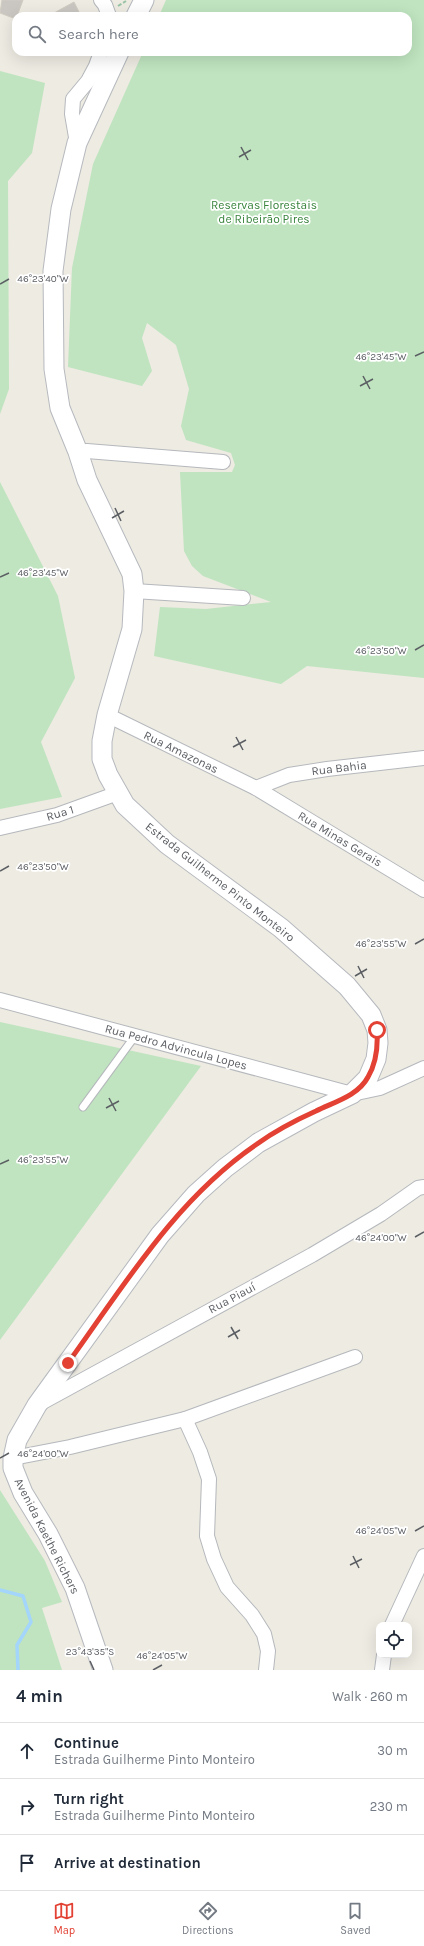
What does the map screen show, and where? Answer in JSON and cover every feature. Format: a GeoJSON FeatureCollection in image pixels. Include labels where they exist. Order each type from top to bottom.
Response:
{"type":"FeatureCollection","features":[{"type":"Feature","properties":{"kind":"main road"},"geometry":{"type":"LineString","coordinates":[[138,12],[144,0]]}},
{"type":"Feature","properties":{"kind":"main road","name":"Estrada Guilherme Pinto Monteiro"},"geometry":{"type":"LineString","coordinates":[[37,1405],[160,1235],[196,1194],[225,1168],[258,1143],[314,1112],[352,1094],[368,1078],[376,1059],[377,1030],[371,1015],[347,986],[292,937],[167,844],[125,805],[108,775],[102,759],[102,741],[107,715],[132,629],[134,591],[132,574],[87,480],[78,452],[60,408],[54,369],[53,271],[61,209],[77,143],[117,56]]}},
{"type":"Feature","properties":{"kind":"main road"},"geometry":{"type":"LineString","coordinates":[[12,1458],[17,1440],[37,1405]]}},
{"type":"Feature","properties":{"kind":"main road","name":"Avenida Kaethe Richers"},"geometry":{"type":"LineString","coordinates":[[12,1458],[13,1468],[23,1493],[48,1534],[75,1588],[103,1670]]}},
{"type":"Feature","properties":{"kind":"street"},"geometry":{"type":"LineString","coordinates":[[101,0],[112,10]]}},
{"type":"Feature","properties":{"kind":"street","name":"Estrada Guilherme Pinto Monteiro"},"geometry":{"type":"LineString","coordinates":[[77,143],[72,114],[73,99],[88,81],[96,66],[99,56]]}},
{"type":"Feature","properties":{"kind":"street"},"geometry":{"type":"LineString","coordinates":[[78,452],[87,451],[223,462]]}},
{"type":"Feature","properties":{"kind":"street"},"geometry":{"type":"LineString","coordinates":[[134,591],[243,598]]}},
{"type":"Feature","properties":{"kind":"street","name":"Rua Amazonas"},"geometry":{"type":"LineString","coordinates":[[107,715],[256,788]]}},
{"type":"Feature","properties":{"kind":"street","name":"Rua Bahia"},"geometry":{"type":"LineString","coordinates":[[256,788],[289,775],[327,769],[424,758]]}},
{"type":"Feature","properties":{"kind":"street","name":"Rua Minas Gerais"},"geometry":{"type":"LineString","coordinates":[[256,788],[424,890]]}},
{"type":"Feature","properties":{"kind":"street","name":"Rua 1"},"geometry":{"type":"LineString","coordinates":[[0,828],[57,815],[118,793]]}},
{"type":"Feature","properties":{"kind":"street","name":"Rua Pedro Advincula Lopes"},"geometry":{"type":"LineString","coordinates":[[0,1000],[352,1094]]}},
{"type":"Feature","properties":{"kind":"street"},"geometry":{"type":"LineString","coordinates":[[352,1094],[380,1088],[424,1068]]}},
{"type":"Feature","properties":{"kind":"street","name":"Rua Piauí"},"geometry":{"type":"LineString","coordinates":[[37,1405],[312,1254],[381,1214],[422,1186]]}},
{"type":"Feature","properties":{"kind":"street"},"geometry":{"type":"LineString","coordinates":[[12,1458],[70,1447],[185,1420],[355,1357]]}},
{"type":"Feature","properties":{"kind":"street"},"geometry":{"type":"LineString","coordinates":[[185,1420],[200,1452],[209,1479],[207,1536],[214,1559],[227,1587],[252,1615],[264,1634],[268,1651],[266,1670]]}},
{"type":"Feature","properties":{"kind":"street"},"geometry":{"type":"LineString","coordinates":[[393,1622],[424,1556]]}},
{"type":"Feature","properties":{"kind":"street"},"geometry":{"type":"LineString","coordinates":[[382,1670],[384,1658]]}},
{"type":"Feature","properties":{"kind":"lane"},"geometry":{"type":"LineString","coordinates":[[83,1107],[135,1036]]}},
{"type":"Feature","properties":{"kind":"path"},"geometry":{"type":"LineString","coordinates":[[112,10],[129,0]]}},
{"type":"Feature","properties":{"kind":"green space","name":"Reservas Florestais de Ribeirão Pires"},"geometry":{"type":"Polygon","coordinates":[[[166,0],[424,0],[424,678],[307,666],[281,684],[154,656],[160,607],[206,609],[271,602],[203,576],[192,566],[184,551],[180,472],[232,472],[235,465],[231,453],[186,440],[181,426],[189,389],[176,345],[147,323],[142,338],[152,371],[142,386],[68,367],[72,268],[93,164],[141,56],[412,56],[412,12],[161,12],[166,0]]]}},
{"type":"Feature","properties":{"kind":"green space"},"geometry":{"type":"Polygon","coordinates":[[[0,71],[45,83],[32,153],[8,181],[9,389],[0,414],[0,71]]]}},
{"type":"Feature","properties":{"kind":"green space"},"geometry":{"type":"Polygon","coordinates":[[[0,482],[58,596],[75,678],[41,742],[62,797],[0,809],[0,482]]]}},
{"type":"Feature","properties":{"kind":"green space"},"geometry":{"type":"Polygon","coordinates":[[[0,1022],[201,1066],[0,1340],[0,1022]]]}},
{"type":"Feature","properties":{"kind":"green space"},"geometry":{"type":"Polygon","coordinates":[[[0,1490],[45,1561],[62,1602],[42,1608],[62,1670],[0,1670],[0,1490]]]}},
{"type":"Feature","properties":{"kind":"building"},"geometry":{"type":"Polygon","coordinates":[[[2,0],[23,0],[19,12],[12,12],[12,18],[0,13],[2,0]]]}},
{"type":"Feature","properties":{"kind":"building"},"geometry":{"type":"Polygon","coordinates":[[[74,2],[79,12],[56,12],[74,2]]]}},
{"type":"Feature","properties":{"kind":"waterway"},"geometry":{"type":"LineString","coordinates":[[0,1590],[23,1596],[31,1622],[17,1645],[18,1670]]}},
{"type":"Feature","properties":{"kind":"route"},"geometry":{"type":"LineString","coordinates":[[68,1363],[160,1235],[196,1194],[225,1168],[258,1143],[314,1112],[352,1094],[368,1078],[376,1059],[378,1043],[377,1030]]}}]}
